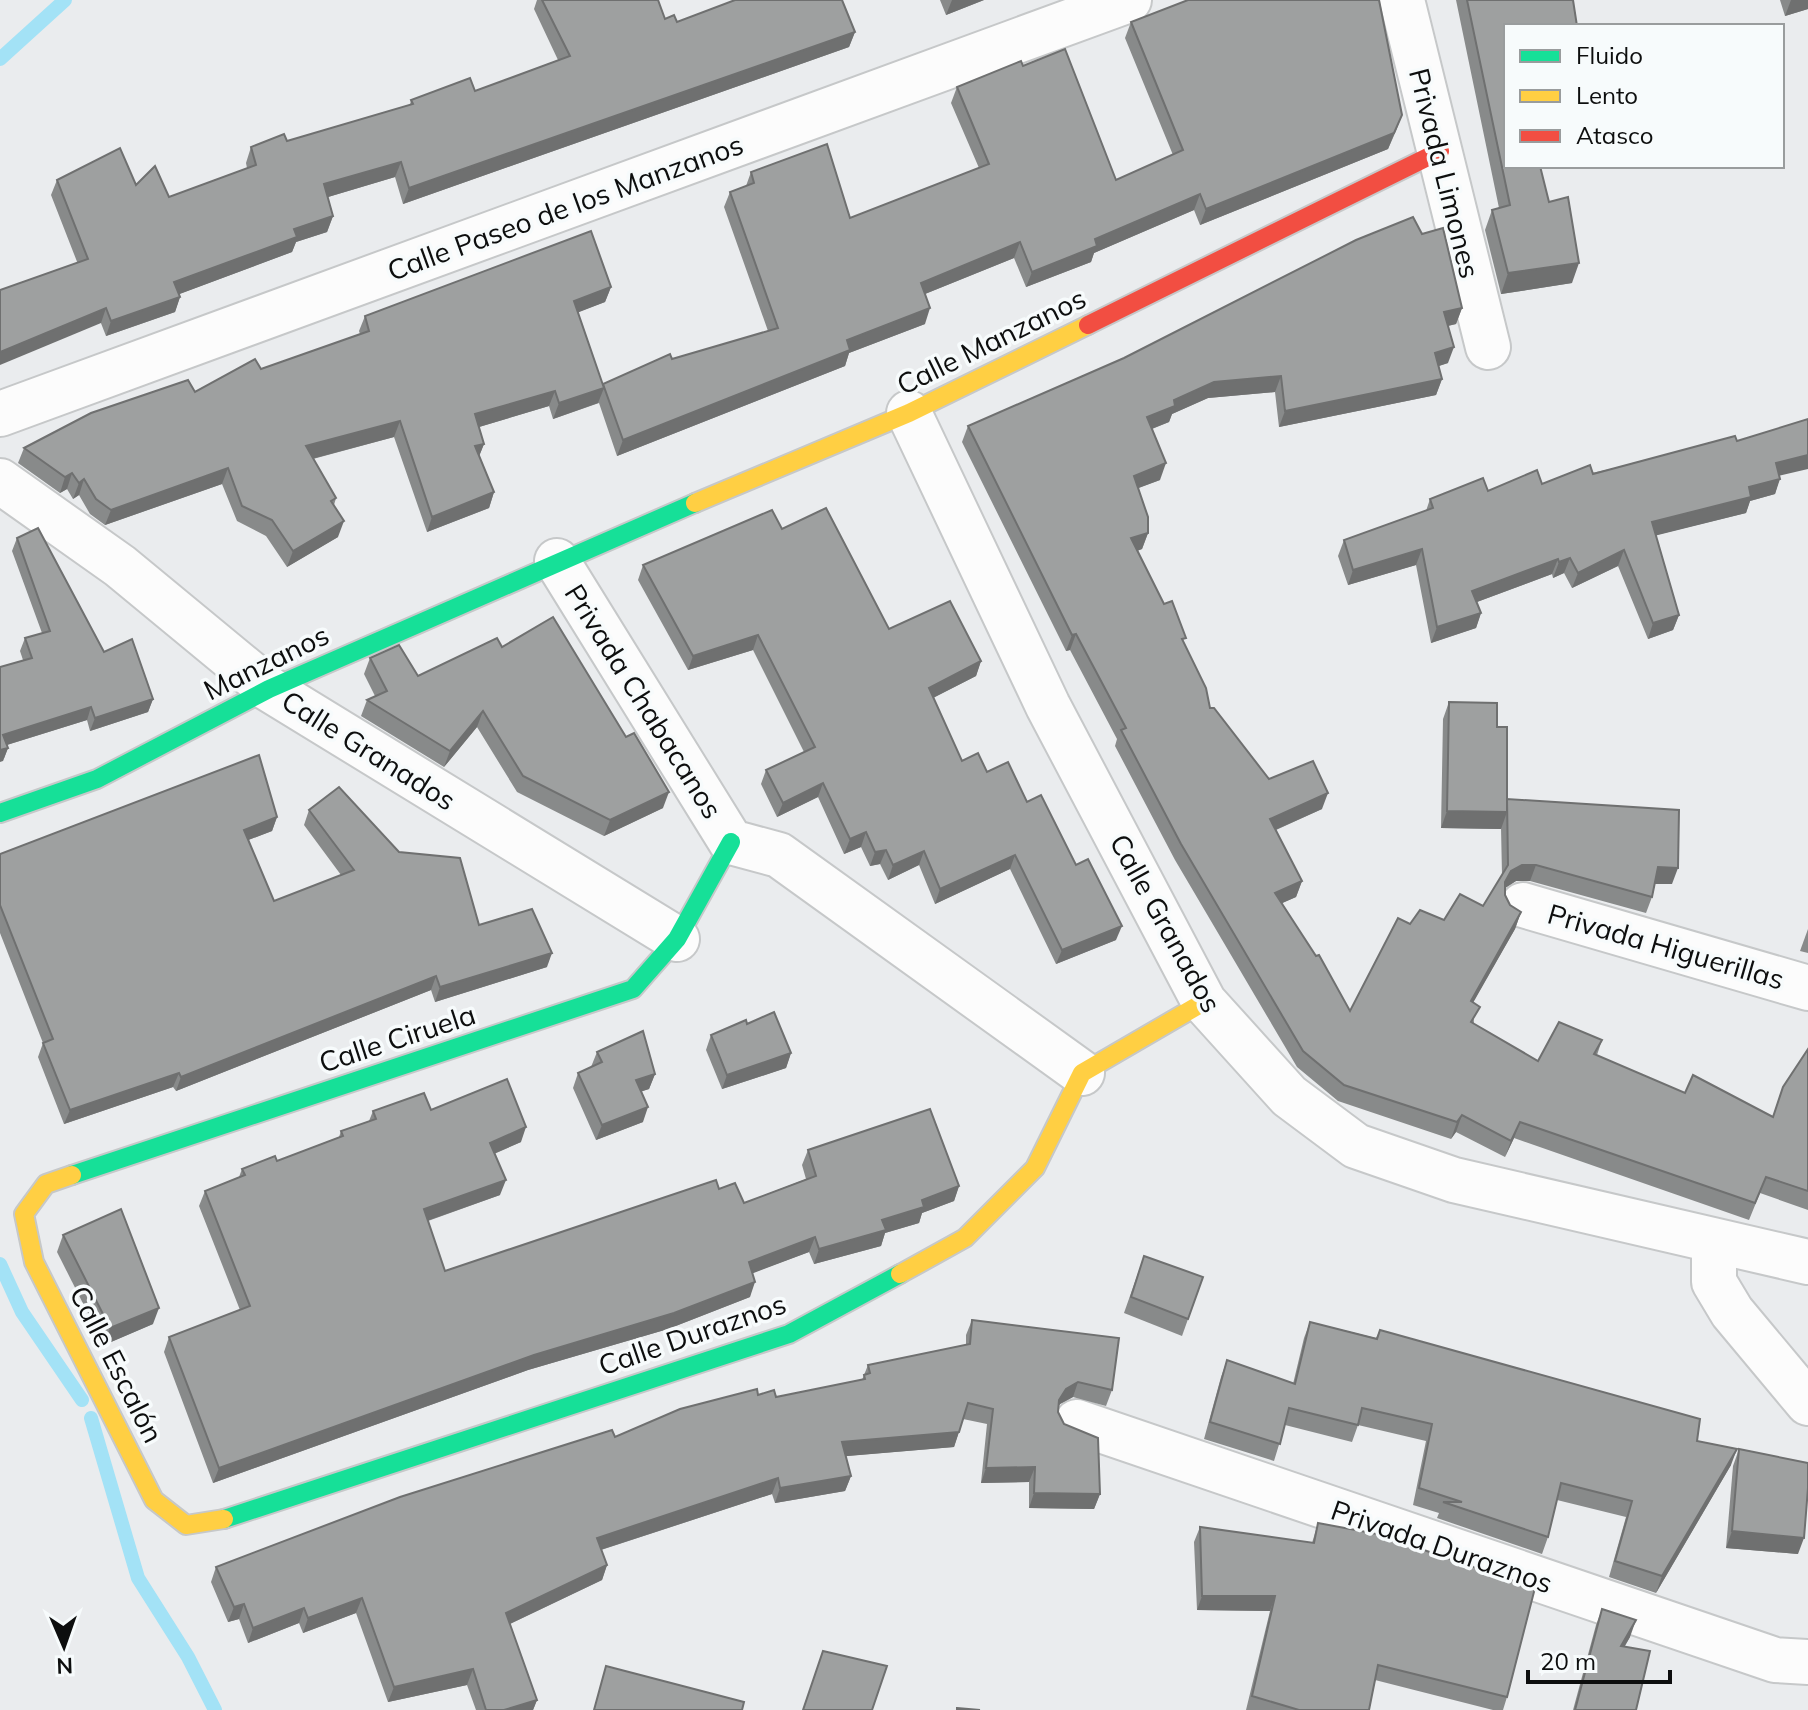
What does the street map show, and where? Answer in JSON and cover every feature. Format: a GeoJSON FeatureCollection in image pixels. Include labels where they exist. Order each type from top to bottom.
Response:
{"type":"FeatureCollection","features":[{"type":"Feature","properties":{"kind":"street","name":"Calle Paseo de los Manzanos"},"geometry":{"type":"LineString","coordinates":[[0,414],[1129,0]]}},
{"type":"Feature","properties":{"kind":"street","name":"Privada Limones"},"geometry":{"type":"LineString","coordinates":[[1402,0],[1488,347]]}},
{"type":"Feature","properties":{"kind":"street","name":"Calle Manzanos"},"geometry":{"type":"LineString","coordinates":[[557,561],[909,413],[1440,151]]}},
{"type":"Feature","properties":{"kind":"street","name":"Calle Granados"},"geometry":{"type":"LineString","coordinates":[[909,413],[1048,706],[1204,1002],[1289,1096],[1356,1146],[1454,1180],[1808,1262]]}},
{"type":"Feature","properties":{"kind":"street","name":"Calle Granados"},"geometry":{"type":"LineString","coordinates":[[0,481],[120,566],[269,689],[677,939]]}},
{"type":"Feature","properties":{"kind":"street","name":"Manzanos"},"geometry":{"type":"LineString","coordinates":[[0,813],[97,779],[269,689],[557,561]]}},
{"type":"Feature","properties":{"kind":"street","name":"Privada Chabacanos"},"geometry":{"type":"LineString","coordinates":[[557,561],[731,842]]}},
{"type":"Feature","properties":{"kind":"street"},"geometry":{"type":"LineString","coordinates":[[731,842],[779,855],[1082,1073],[1204,1002]]}},
{"type":"Feature","properties":{"kind":"street","name":"Calle Ciruela"},"geometry":{"type":"LineString","coordinates":[[24,1214],[46,1184],[633,989],[677,939],[731,842]]}},
{"type":"Feature","properties":{"kind":"street","name":"Privada Higuerillas"},"geometry":{"type":"LineString","coordinates":[[1523,905],[1808,988]]}},
{"type":"Feature","properties":{"kind":"street","name":"Calle Duraznos"},"geometry":{"type":"LineString","coordinates":[[186,1525],[231,1518],[789,1334],[965,1238],[1035,1168],[1082,1073]]}},
{"type":"Feature","properties":{"kind":"street","name":"Calle Escalón"},"geometry":{"type":"LineString","coordinates":[[24,1214],[34,1262],[154,1500],[186,1525]]}},
{"type":"Feature","properties":{"kind":"street"},"geometry":{"type":"LineString","coordinates":[[1714,1241],[1714,1282],[1732,1312],[1808,1403]]}},
{"type":"Feature","properties":{"kind":"street","name":"Privada Duraznos"},"geometry":{"type":"LineString","coordinates":[[1077,1422],[1775,1660],[1808,1662]]}},
{"type":"Feature","properties":{"kind":"building"},"geometry":{"type":"Polygon","coordinates":[[[542,0],[658,0],[665,19],[674,15],[677,22],[735,0],[842,0],[855,32],[409,188],[401,162],[324,184],[333,216],[294,229],[297,237],[174,282],[180,297],[111,321],[106,308],[0,352],[0,290],[88,259],[57,180],[120,148],[136,185],[155,166],[169,197],[256,165],[251,147],[284,134],[287,141],[413,104],[411,100],[470,78],[475,91],[570,56],[542,0]]]}},
{"type":"Feature","properties":{"kind":"building"},"geometry":{"type":"Polygon","coordinates":[[[1188,0],[1379,0],[1402,115],[1394,133],[1206,209],[1200,194],[1095,239],[1097,246],[1032,272],[1020,242],[921,283],[930,308],[847,340],[850,350],[623,440],[603,384],[670,354],[672,359],[778,328],[730,192],[754,183],[751,172],[827,144],[850,218],[989,164],[957,87],[1021,61],[1023,66],[1065,49],[1116,180],[1183,150],[1131,22],[1188,0]]]}},
{"type":"Feature","properties":{"kind":"building"},"geometry":{"type":"Polygon","coordinates":[[[1467,0],[1573,0],[1577,24],[1504,24],[1504,168],[1540,168],[1549,202],[1568,197],[1579,263],[1508,273],[1492,210],[1510,205],[1467,0]]]}},
{"type":"Feature","properties":{"kind":"building"},"geometry":{"type":"Polygon","coordinates":[[[1413,217],[1422,234],[1443,228],[1462,308],[1444,312],[1454,347],[1435,353],[1442,379],[1285,411],[1281,376],[1214,382],[1174,400],[1175,406],[1147,417],[1166,463],[1134,476],[1148,517],[1148,533],[1131,538],[1164,604],[1172,601],[1186,638],[1182,639],[1206,688],[1210,708],[1214,708],[1269,779],[1313,761],[1328,793],[1270,819],[1302,881],[1275,893],[1316,956],[1319,955],[1350,1011],[1398,918],[1410,924],[1420,910],[1444,920],[1460,894],[1483,906],[1508,865],[1507,799],[1679,810],[1678,868],[1658,867],[1652,897],[1536,865],[1522,865],[1511,871],[1505,882],[1505,895],[1510,905],[1521,912],[1471,1001],[1480,1007],[1471,1022],[1538,1061],[1559,1022],[1602,1040],[1594,1054],[1685,1093],[1693,1075],[1773,1117],[1783,1087],[1808,1049],[1808,1191],[1766,1177],[1755,1203],[1520,1122],[1511,1141],[1462,1115],[1457,1122],[1344,1085],[1303,1051],[1181,844],[1121,730],[1126,728],[1076,634],[1072,635],[968,426],[1124,358],[1356,240],[1413,217]]]}},
{"type":"Feature","properties":{"kind":"building"},"geometry":{"type":"Polygon","coordinates":[[[591,231],[611,287],[574,301],[604,388],[559,403],[555,391],[475,414],[484,444],[475,446],[494,492],[432,517],[400,421],[306,446],[336,498],[331,501],[344,521],[293,551],[272,520],[242,506],[228,468],[111,510],[96,499],[84,479],[79,483],[72,473],[65,477],[24,448],[91,413],[188,380],[195,392],[255,359],[261,369],[369,331],[365,316],[591,231]]]}},
{"type":"Feature","properties":{"kind":"building"},"geometry":{"type":"Polygon","coordinates":[[[1808,419],[1808,455],[1776,463],[1780,479],[1749,487],[1751,497],[1652,522],[1679,615],[1653,623],[1624,550],[1578,573],[1570,558],[1559,562],[1558,559],[1472,591],[1481,613],[1437,627],[1422,549],[1353,570],[1344,540],[1433,508],[1430,499],[1483,478],[1488,491],[1537,470],[1542,484],[1590,465],[1593,474],[1735,436],[1737,441],[1808,419]]]}},
{"type":"Feature","properties":{"kind":"building"},"geometry":{"type":"Polygon","coordinates":[[[826,508],[889,629],[950,601],[981,661],[929,688],[962,761],[978,753],[987,772],[1008,762],[1027,802],[1041,795],[1076,865],[1088,859],[1122,926],[1062,950],[1015,855],[940,889],[924,851],[893,865],[886,850],[875,852],[866,832],[850,839],[823,783],[783,803],[766,770],[815,747],[758,635],[693,656],[643,565],[772,510],[782,529],[826,508]]]}},
{"type":"Feature","properties":{"kind":"building"},"geometry":{"type":"Polygon","coordinates":[[[38,528],[104,652],[132,639],[153,699],[95,718],[91,707],[3,735],[8,748],[0,750],[0,667],[32,658],[25,638],[50,631],[17,538],[38,528]]]}},
{"type":"Feature","properties":{"kind":"building"},"geometry":{"type":"Polygon","coordinates":[[[553,617],[626,737],[634,733],[669,792],[610,820],[523,776],[483,711],[450,751],[367,700],[387,691],[370,658],[399,645],[418,676],[497,638],[502,647],[553,617]]]}},
{"type":"Feature","properties":{"kind":"building"},"geometry":{"type":"Polygon","coordinates":[[[1449,702],[1497,703],[1497,727],[1507,727],[1507,812],[1447,811],[1449,702]]]}},
{"type":"Feature","properties":{"kind":"building"},"geometry":{"type":"Polygon","coordinates":[[[259,755],[277,817],[244,830],[274,901],[354,870],[309,810],[339,787],[399,852],[460,858],[479,925],[532,909],[552,953],[440,987],[436,976],[181,1077],[179,1073],[70,1110],[43,1043],[53,1039],[0,905],[0,854],[259,755]]]}},
{"type":"Feature","properties":{"kind":"building"},"geometry":{"type":"Polygon","coordinates":[[[774,1012],[791,1053],[727,1075],[711,1035],[774,1012]]]}},
{"type":"Feature","properties":{"kind":"building"},"geometry":{"type":"Polygon","coordinates":[[[643,1031],[655,1074],[636,1080],[648,1107],[602,1125],[578,1073],[602,1062],[597,1052],[643,1031]]]}},
{"type":"Feature","properties":{"kind":"building"},"geometry":{"type":"Polygon","coordinates":[[[507,1079],[526,1127],[490,1143],[506,1180],[424,1209],[445,1271],[716,1180],[719,1189],[735,1183],[744,1203],[816,1176],[808,1150],[930,1109],[959,1186],[922,1200],[924,1207],[882,1220],[886,1230],[819,1249],[815,1237],[749,1262],[755,1282],[674,1313],[534,1355],[219,1468],[169,1337],[250,1306],[205,1191],[245,1175],[242,1169],[275,1156],[277,1161],[343,1136],[341,1131],[376,1119],[373,1111],[424,1093],[431,1110],[507,1079]]]}},
{"type":"Feature","properties":{"kind":"building"},"geometry":{"type":"Polygon","coordinates":[[[121,1209],[159,1308],[110,1328],[63,1235],[121,1209]]]}},
{"type":"Feature","properties":{"kind":"building"},"geometry":{"type":"Polygon","coordinates":[[[1144,1256],[1203,1277],[1188,1319],[1131,1297],[1144,1256]]]}},
{"type":"Feature","properties":{"kind":"building"},"geometry":{"type":"Polygon","coordinates":[[[972,1320],[1119,1338],[1112,1390],[1078,1382],[1066,1389],[1059,1400],[1058,1412],[1064,1424],[1098,1438],[1100,1494],[1034,1493],[1035,1467],[986,1468],[993,1409],[968,1403],[959,1432],[842,1442],[851,1476],[780,1488],[778,1478],[597,1538],[607,1565],[506,1613],[537,1700],[504,1710],[486,1710],[473,1669],[394,1687],[362,1598],[308,1618],[304,1608],[253,1628],[244,1604],[234,1607],[216,1567],[400,1497],[612,1430],[615,1437],[680,1409],[757,1389],[758,1395],[774,1390],[776,1397],[865,1379],[864,1375],[870,1373],[868,1365],[970,1344],[972,1320]]]}},
{"type":"Feature","properties":{"kind":"building"},"geometry":{"type":"Polygon","coordinates":[[[1310,1322],[1377,1339],[1380,1330],[1700,1419],[1697,1441],[1737,1449],[1662,1576],[1615,1561],[1632,1501],[1561,1483],[1548,1537],[1443,1502],[1462,1502],[1419,1488],[1432,1424],[1362,1408],[1358,1425],[1289,1408],[1280,1444],[1210,1422],[1227,1360],[1295,1384],[1310,1322]]]}},
{"type":"Feature","properties":{"kind":"building"},"geometry":{"type":"Polygon","coordinates":[[[1739,1449],[1808,1463],[1804,1538],[1732,1531],[1739,1449]]]}},
{"type":"Feature","properties":{"kind":"building"},"geometry":{"type":"Polygon","coordinates":[[[1318,1523],[1377,1534],[1535,1588],[1507,1697],[1378,1665],[1369,1710],[1299,1710],[1252,1696],[1275,1596],[1202,1596],[1200,1527],[1314,1543],[1318,1523]]]}},
{"type":"Feature","properties":{"kind":"building"},"geometry":{"type":"Polygon","coordinates":[[[1602,1609],[1636,1620],[1621,1646],[1650,1651],[1636,1710],[1575,1710],[1602,1609]]]}},
{"type":"Feature","properties":{"kind":"building"},"geometry":{"type":"Polygon","coordinates":[[[823,1651],[887,1666],[872,1710],[803,1710],[823,1651]]]}},
{"type":"Feature","properties":{"kind":"building"},"geometry":{"type":"Polygon","coordinates":[[[606,1666],[744,1702],[742,1710],[594,1710],[606,1666]]]}},
{"type":"Feature","properties":{"kind":"waterway"},"geometry":{"type":"LineString","coordinates":[[0,59],[65,0]]}},
{"type":"Feature","properties":{"kind":"waterway"},"geometry":{"type":"LineString","coordinates":[[0,1264],[22,1312],[82,1400]]}},
{"type":"Feature","properties":{"kind":"waterway"},"geometry":{"type":"LineString","coordinates":[[91,1418],[138,1578],[188,1657],[215,1710]]}},
{"type":"Feature","properties":{"kind":"traffic: fast"},"geometry":{"type":"LineString","coordinates":[[0,813],[97,779],[269,689],[695,503]]}},
{"type":"Feature","properties":{"kind":"traffic: fast"},"geometry":{"type":"LineString","coordinates":[[72,1175],[633,989],[677,939],[731,842]]}},
{"type":"Feature","properties":{"kind":"traffic: fast"},"geometry":{"type":"LineString","coordinates":[[224,1519],[789,1334],[900,1274]]}},
{"type":"Feature","properties":{"kind":"traffic: slow"},"geometry":{"type":"LineString","coordinates":[[695,503],[909,413],[1088,325]]}},
{"type":"Feature","properties":{"kind":"traffic: slow"},"geometry":{"type":"LineString","coordinates":[[900,1274],[965,1238],[1035,1168],[1082,1073],[1204,1002]]}},
{"type":"Feature","properties":{"kind":"traffic: slow"},"geometry":{"type":"LineString","coordinates":[[72,1175],[46,1184],[24,1214],[34,1262],[154,1500],[186,1525],[224,1519]]}},
{"type":"Feature","properties":{"kind":"traffic: jam"},"geometry":{"type":"LineString","coordinates":[[1088,325],[1440,151]]}}]}
